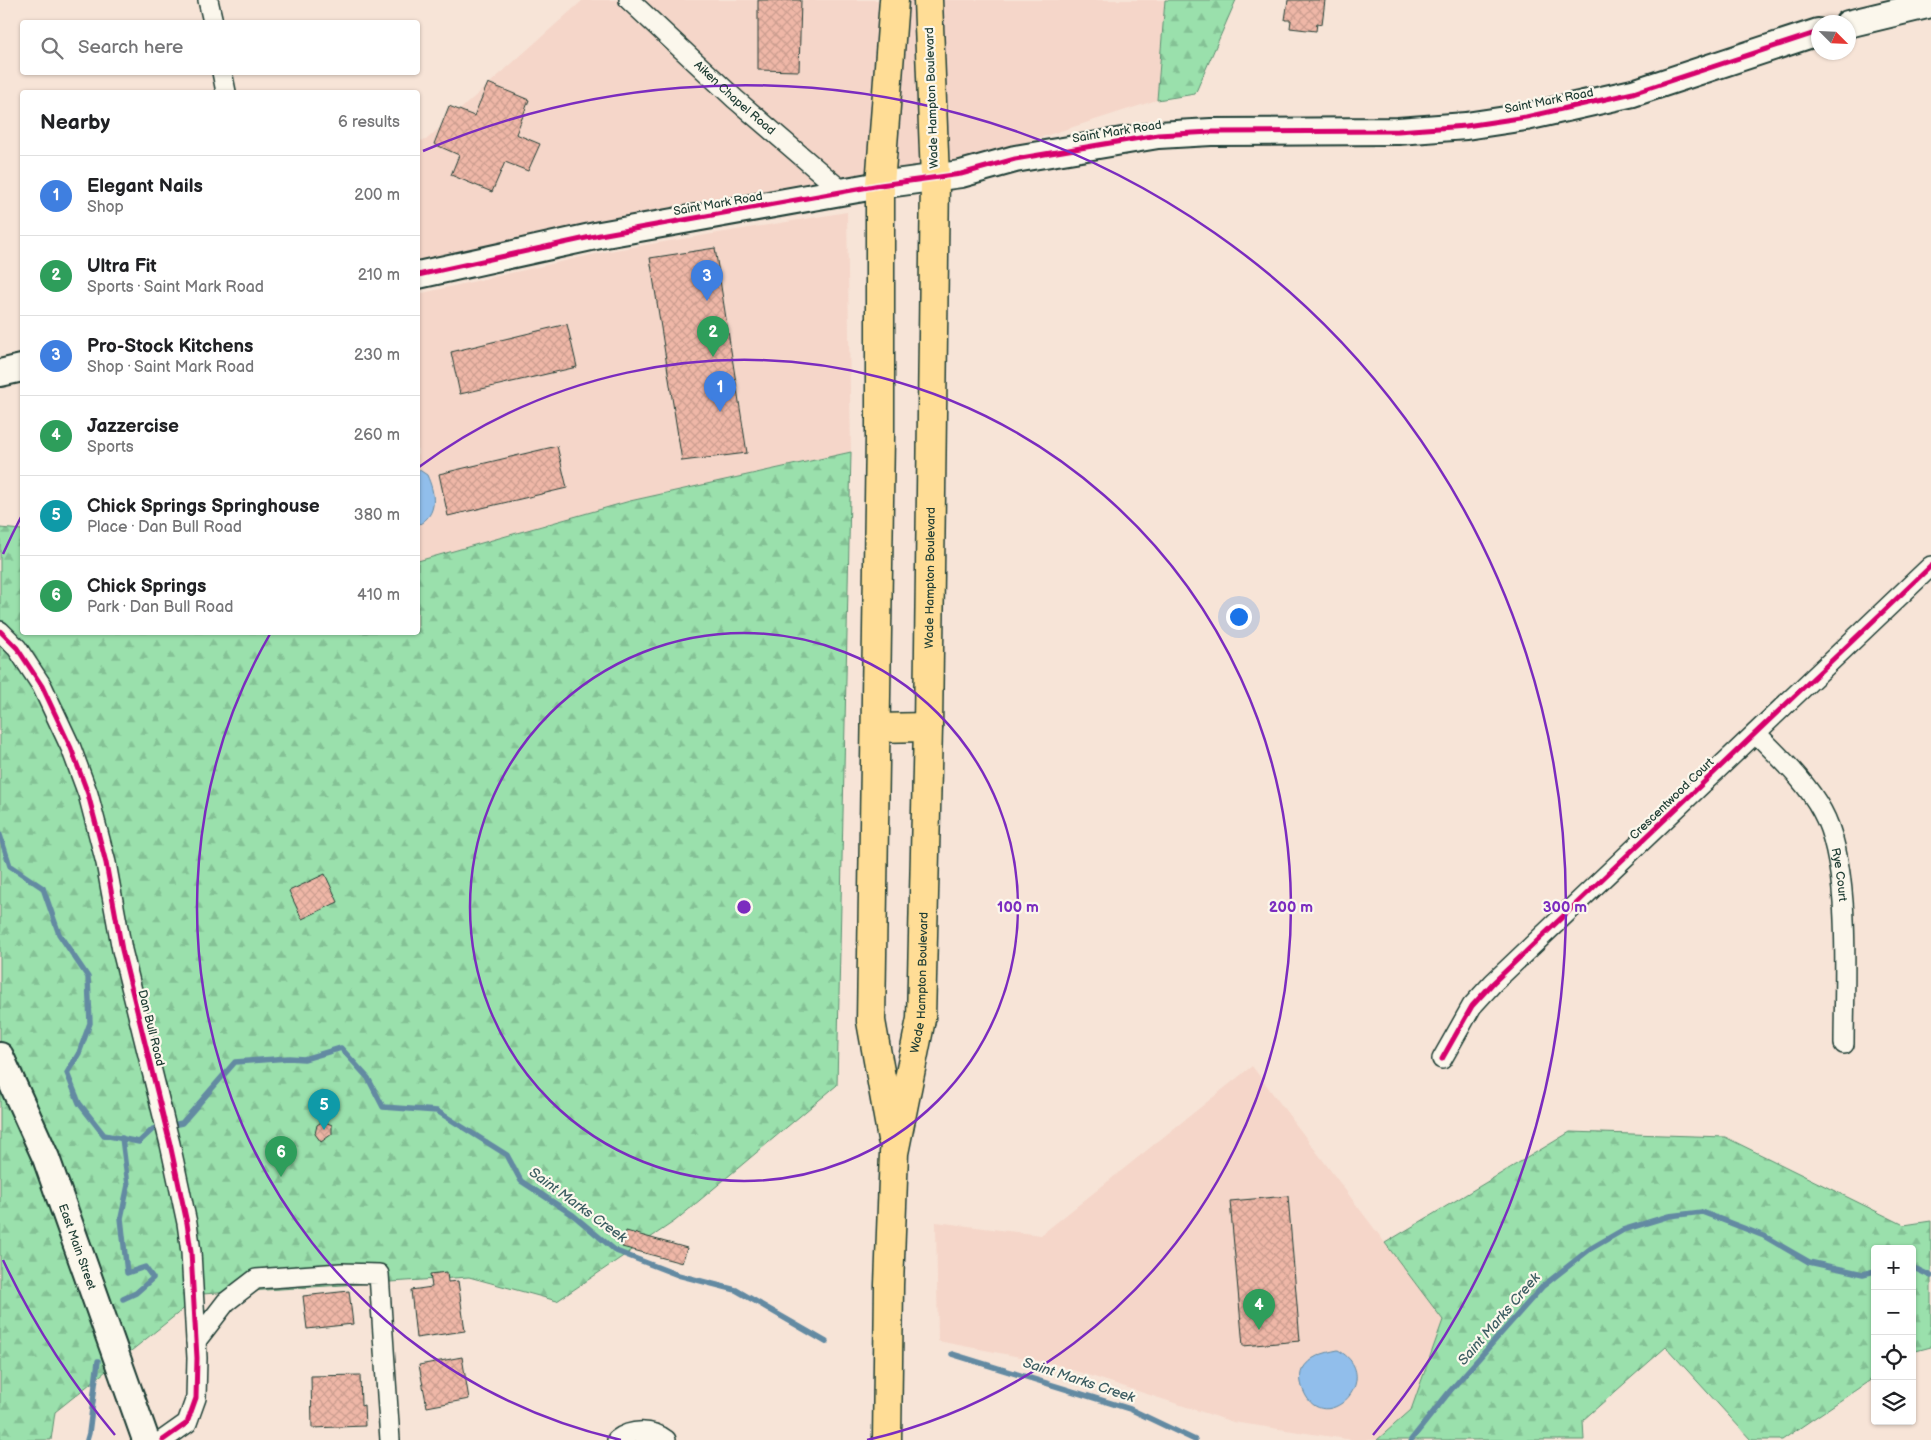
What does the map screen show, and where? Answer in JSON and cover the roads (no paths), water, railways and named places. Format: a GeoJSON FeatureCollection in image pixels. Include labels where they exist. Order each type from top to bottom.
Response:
{"type":"FeatureCollection","features":[{"type":"Feature","properties":{"kind":"main road","name":"Wade Hampton Boulevard"},"geometry":{"type":"LineString","coordinates":[[894,0],[880,185],[880,436],[871,1021],[894,1153]]}},
{"type":"Feature","properties":{"kind":"main road","name":"Wade Hampton Boulevard"},"geometry":{"type":"LineString","coordinates":[[887,1440],[889,1285],[894,1153],[921,1019],[928,727],[935,178],[928,0]]}},
{"type":"Feature","properties":{"kind":"main road"},"geometry":{"type":"LineString","coordinates":[[876,728],[928,727]]}},
{"type":"Feature","properties":{"kind":"street"},"geometry":{"type":"LineString","coordinates":[[208,0],[213,20]]}},
{"type":"Feature","properties":{"kind":"street","name":"Aiken Chapel Road"},"geometry":{"type":"LineString","coordinates":[[629,0],[735,99],[842,192]]}},
{"type":"Feature","properties":{"kind":"street"},"geometry":{"type":"LineString","coordinates":[[1856,22],[1931,4]]}},
{"type":"Feature","properties":{"kind":"street","name":"Saint Mark Road"},"geometry":{"type":"LineString","coordinates":[[420,275],[600,235],[880,185],[961,174],[1015,159],[1158,135],[1211,132],[1398,131],[1466,126],[1526,117],[1633,93],[1811,34]]}},
{"type":"Feature","properties":{"kind":"street"},"geometry":{"type":"LineString","coordinates":[[223,75],[226,90]]}},
{"type":"Feature","properties":{"kind":"street"},"geometry":{"type":"LineString","coordinates":[[0,373],[20,368]]}},
{"type":"Feature","properties":{"kind":"street","name":"Crescentwood Court"},"geometry":{"type":"LineString","coordinates":[[1442,1059],[1472,1006],[1493,984],[1931,566]]}},
{"type":"Feature","properties":{"kind":"street","name":"Dan Bull Road"},"geometry":{"type":"LineString","coordinates":[[0,631],[22,653],[42,686],[71,748],[88,794],[106,863],[122,950],[168,1134],[190,1242],[196,1341],[196,1398],[187,1423],[163,1440]]}},
{"type":"Feature","properties":{"kind":"street","name":"Rye Court"},"geometry":{"type":"LineString","coordinates":[[1756,733],[1811,793],[1831,831],[1837,855],[1842,896],[1844,1044]]}},
{"type":"Feature","properties":{"kind":"street","name":"East Main Street"},"geometry":{"type":"LineString","coordinates":[[0,1056],[46,1158],[146,1440]]}},
{"type":"Feature","properties":{"kind":"street"},"geometry":{"type":"LineString","coordinates":[[196,1341],[226,1302],[256,1279],[341,1273],[379,1274],[390,1440]]}},
{"type":"Feature","properties":{"kind":"street"},"geometry":{"type":"LineString","coordinates":[[617,1440],[628,1434],[645,1432],[666,1440]]}},
{"type":"Feature","properties":{"kind":"water"},"geometry":{"type":"Polygon","coordinates":[[[420,470],[427,475],[433,496],[432,509],[425,520],[420,524],[420,470]]]}},
{"type":"Feature","properties":{"kind":"water"},"geometry":{"type":"Polygon","coordinates":[[[1338,1350],[1351,1362],[1356,1375],[1354,1388],[1347,1399],[1336,1406],[1325,1409],[1313,1405],[1302,1387],[1301,1372],[1305,1365],[1313,1358],[1338,1350]]]}},
{"type":"Feature","properties":{"kind":"waterway","name":"Saint Marks Creek"},"geometry":{"type":"LineString","coordinates":[[0,835],[10,866],[43,888],[59,934],[88,977],[90,1023],[79,1053],[67,1073],[79,1103],[104,1135],[139,1142],[153,1129],[182,1123],[235,1062],[289,1058],[304,1059],[341,1048],[368,1078],[383,1107],[437,1111],[507,1155],[521,1181],[573,1215],[616,1251],[678,1275],[736,1290],[826,1342]]}},
{"type":"Feature","properties":{"kind":"waterway"},"geometry":{"type":"LineString","coordinates":[[122,1138],[128,1185],[121,1218],[127,1273],[145,1267],[153,1278],[136,1293],[123,1299]]}},
{"type":"Feature","properties":{"kind":"waterway","name":"Saint Marks Creek"},"geometry":{"type":"LineString","coordinates":[[1411,1440],[1450,1391],[1543,1286],[1590,1249],[1623,1230],[1669,1216],[1702,1212],[1764,1236],[1809,1262],[1863,1274],[1871,1272]]}},
{"type":"Feature","properties":{"kind":"waterway","name":"Saint Marks Creek"},"geometry":{"type":"LineString","coordinates":[[1916,1269],[1931,1276]]}},
{"type":"Feature","properties":{"kind":"waterway","name":"Saint Marks Creek"},"geometry":{"type":"LineString","coordinates":[[952,1354],[1130,1409],[1195,1440]]}},
{"type":"Feature","properties":{"kind":"waterway"},"geometry":{"type":"LineString","coordinates":[[87,1440],[98,1361]]}},
{"type":"Feature","properties":{"kind":"place","name":"Pro-Stock Kitchens"},"geometry":{"type":"Point","coordinates":[707,301]}},
{"type":"Feature","properties":{"kind":"place","name":"Ultra Fit"},"geometry":{"type":"Point","coordinates":[713,357]}},
{"type":"Feature","properties":{"kind":"place","name":"Elegant Nails"},"geometry":{"type":"Point","coordinates":[720,412]}},
{"type":"Feature","properties":{"kind":"place","name":"Chick Springs Springhouse"},"geometry":{"type":"Point","coordinates":[324,1130]}},
{"type":"Feature","properties":{"kind":"place","name":"Chick Springs"},"geometry":{"type":"Point","coordinates":[281,1177]}},
{"type":"Feature","properties":{"kind":"place","name":"Jazzercise"},"geometry":{"type":"Point","coordinates":[1259,1330]}}]}
